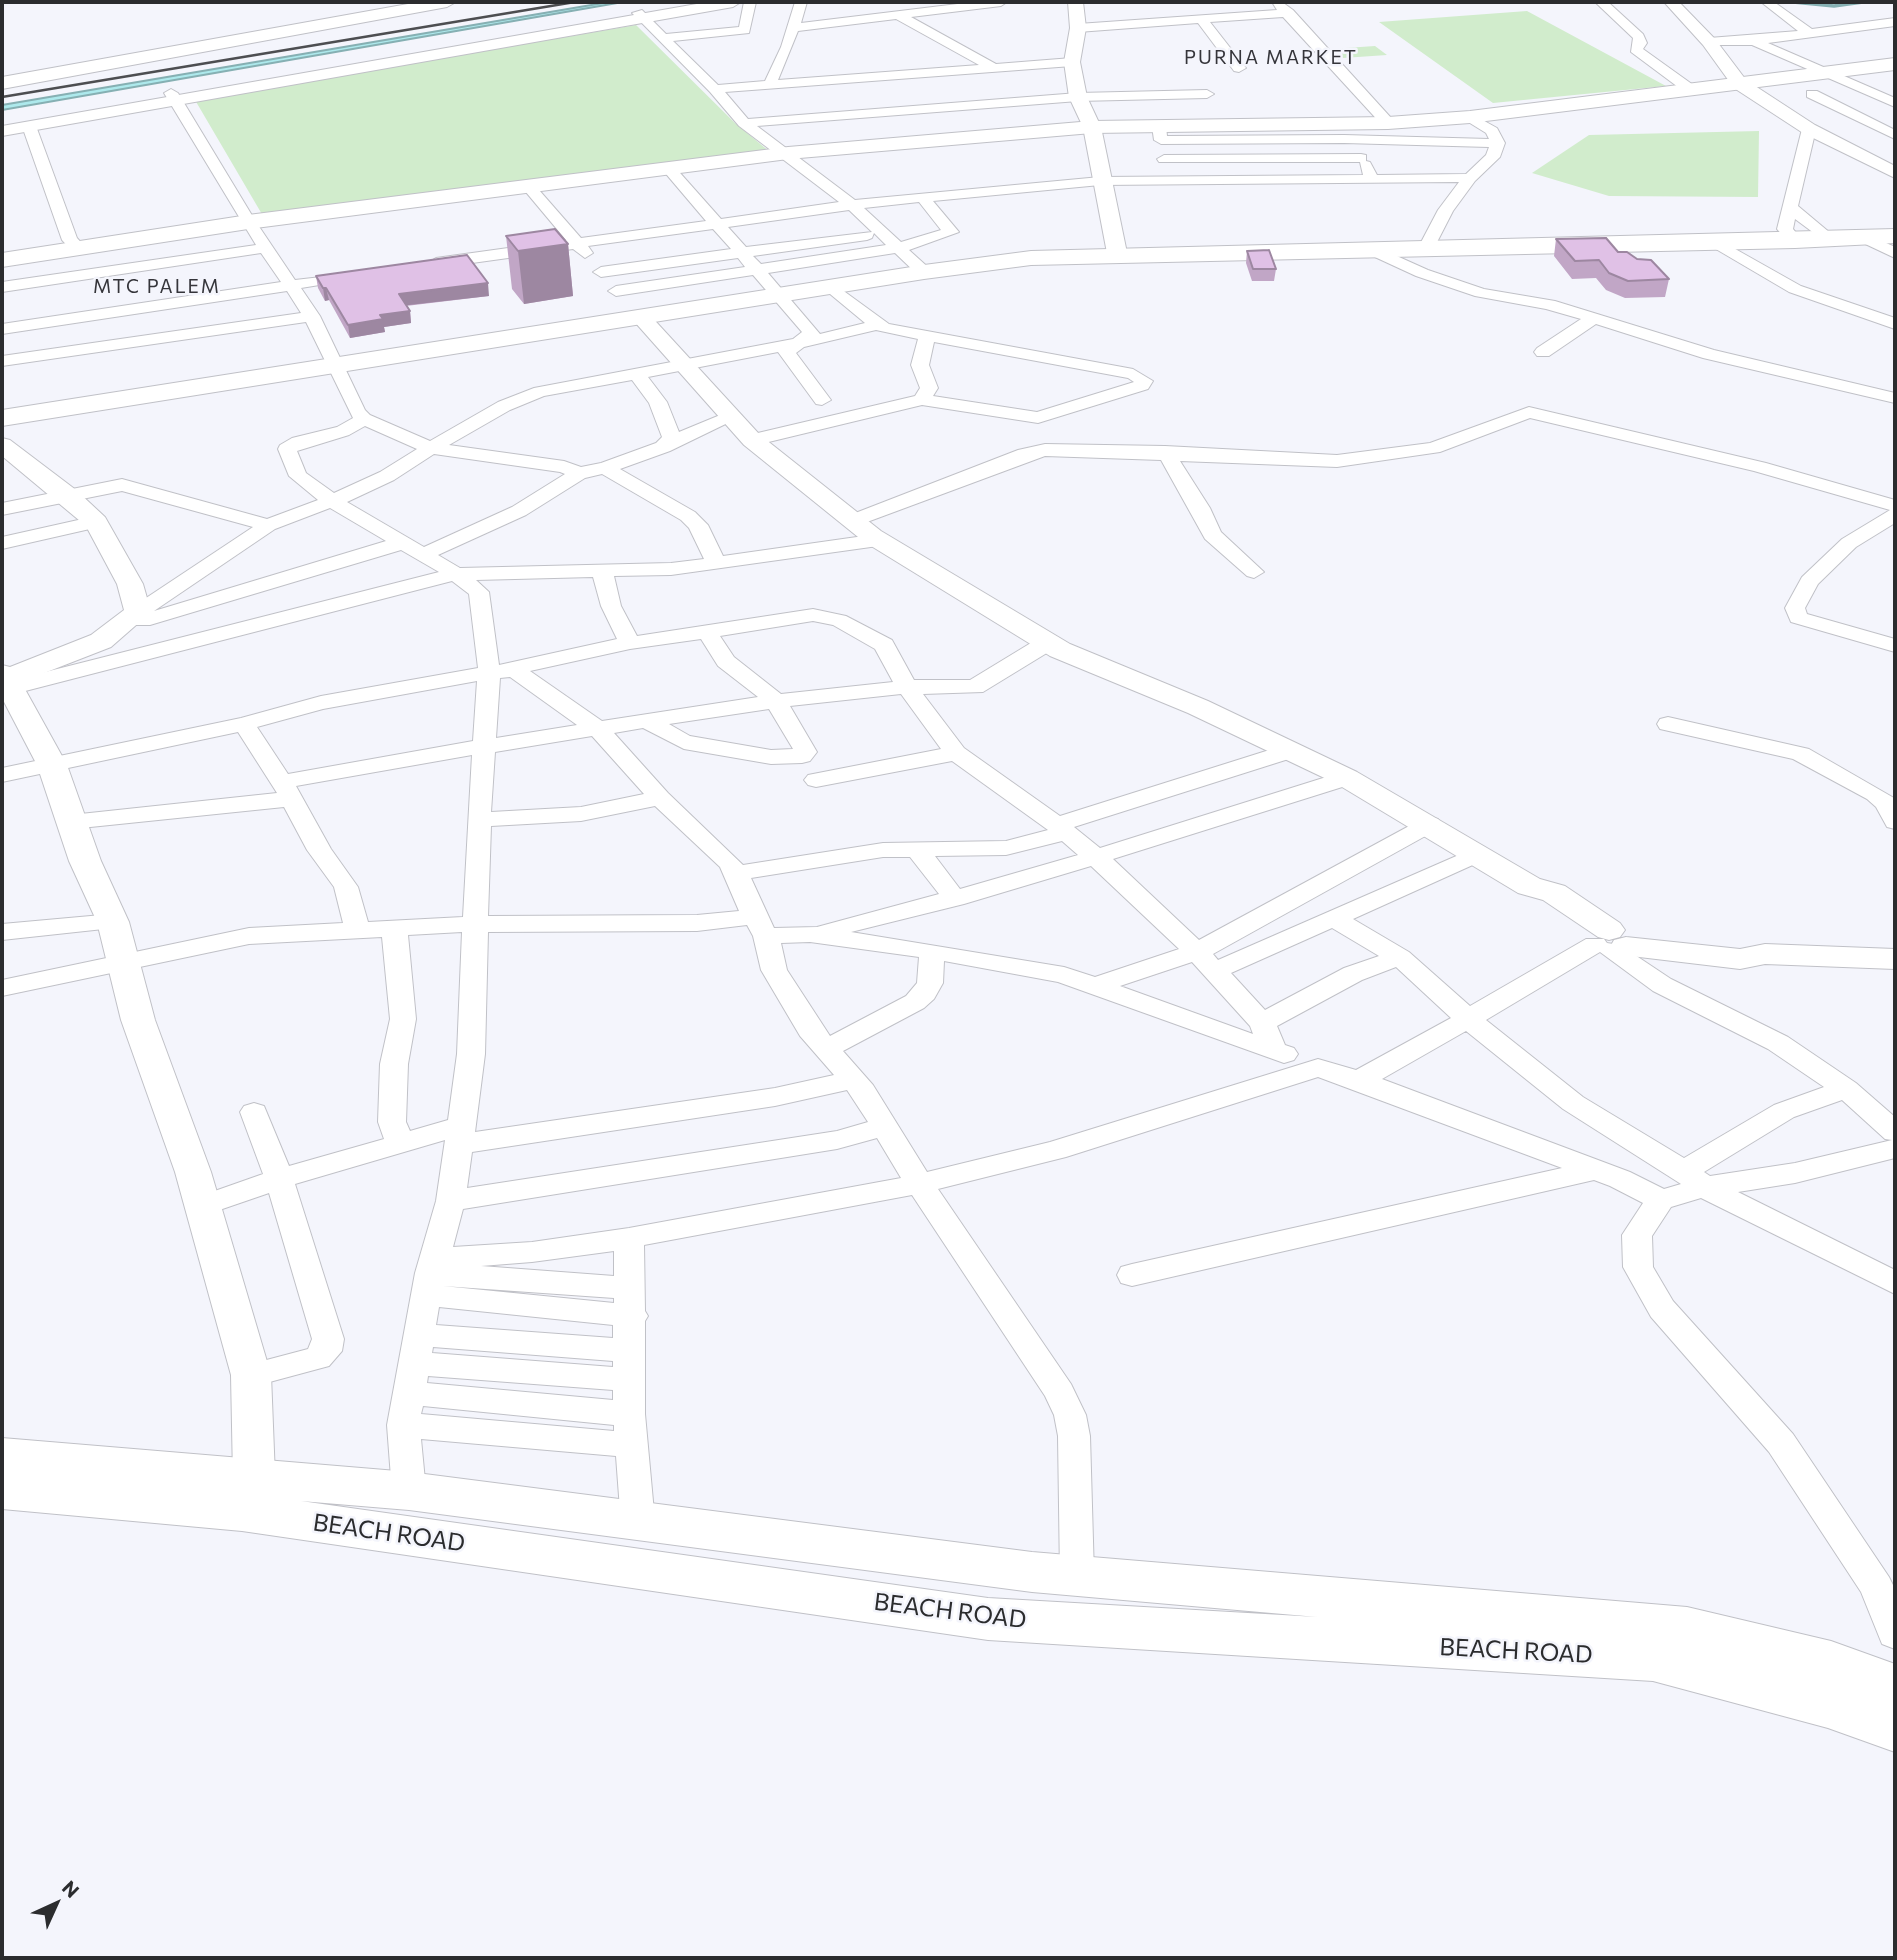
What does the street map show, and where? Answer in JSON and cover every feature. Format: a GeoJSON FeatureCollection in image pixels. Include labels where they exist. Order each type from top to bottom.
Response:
{"type":"FeatureCollection","features":[{"type":"Feature","properties":{"kind":"main road"},"geometry":{"type":"LineString","coordinates":[[2,80],[422,2]]}},
{"type":"Feature","properties":{"kind":"main road"},"geometry":{"type":"LineString","coordinates":[[2,80],[447,2]]}},
{"type":"Feature","properties":{"kind":"main road"},"geometry":{"type":"LineString","coordinates":[[2,260],[248,222],[788,153],[1092,127],[1160,133],[1263,133],[1388,124],[1470,117],[1895,64]]}},
{"type":"Feature","properties":{"kind":"main road"},"geometry":{"type":"LineString","coordinates":[[2,418],[830,286],[1031,258],[1117,253],[1714,242],[1895,231]]}},
{"type":"Feature","properties":{"kind":"main road"},"geometry":{"type":"LineString","coordinates":[[1827,237],[1895,236]]}},
{"type":"Feature","properties":{"kind":"main road","name":"BEACH ROAD"},"geometry":{"type":"LineString","coordinates":[[2,1457],[248,1495],[988,1619],[1653,1659],[1829,1706],[1895,1729]]}},
{"type":"Feature","properties":{"kind":"main road","name":"BEACH ROAD"},"geometry":{"type":"LineString","coordinates":[[2,1490],[248,1495],[409,1491],[638,1523],[1077,1576],[1687,1628],[1831,1663],[1895,1687]]}},
{"type":"Feature","properties":{"kind":"street"},"geometry":{"type":"LineString","coordinates":[[642,16],[703,2]]}},
{"type":"Feature","properties":{"kind":"street"},"geometry":{"type":"LineString","coordinates":[[2,122],[173,97],[733,2]]}},
{"type":"Feature","properties":{"kind":"street"},"geometry":{"type":"LineString","coordinates":[[665,38],[745,30],[750,2]]}},
{"type":"Feature","properties":{"kind":"street"},"geometry":{"type":"LineString","coordinates":[[769,86],[801,2]]}},
{"type":"Feature","properties":{"kind":"street"},"geometry":{"type":"LineString","coordinates":[[793,28],[1001,2]]}},
{"type":"Feature","properties":{"kind":"street"},"geometry":{"type":"LineString","coordinates":[[1074,2],[1078,28],[1072,62],[1078,97],[1092,127],[1100,181],[1117,253]]}},
{"type":"Feature","properties":{"kind":"street"},"geometry":{"type":"LineString","coordinates":[[1276,2],[1289,13],[1388,124]]}},
{"type":"Feature","properties":{"kind":"street"},"geometry":{"type":"LineString","coordinates":[[1601,2],[1627,41],[1690,90]]}},
{"type":"Feature","properties":{"kind":"street"},"geometry":{"type":"LineString","coordinates":[[1671,2],[1709,42],[1740,84],[1809,129],[1895,173]]}},
{"type":"Feature","properties":{"kind":"street"},"geometry":{"type":"LineString","coordinates":[[1767,2],[1810,33]]}},
{"type":"Feature","properties":{"kind":"street"},"geometry":{"type":"LineString","coordinates":[[1078,28],[1289,13]]}},
{"type":"Feature","properties":{"kind":"street"},"geometry":{"type":"LineString","coordinates":[[898,15],[994,68]]}},
{"type":"Feature","properties":{"kind":"street"},"geometry":{"type":"LineString","coordinates":[[642,16],[715,89],[744,123],[788,153],[852,205],[924,272]]}},
{"type":"Feature","properties":{"kind":"street"},"geometry":{"type":"LineString","coordinates":[[1203,21],[1239,68]]}},
{"type":"Feature","properties":{"kind":"street"},"geometry":{"type":"LineString","coordinates":[[1709,42],[1752,41],[1895,22]]}},
{"type":"Feature","properties":{"kind":"street"},"geometry":{"type":"LineString","coordinates":[[1752,41],[1895,103]]}},
{"type":"Feature","properties":{"kind":"street"},"geometry":{"type":"LineString","coordinates":[[715,89],[1072,62]]}},
{"type":"Feature","properties":{"kind":"street"},"geometry":{"type":"LineString","coordinates":[[744,123],[1078,97],[1207,94]]}},
{"type":"Feature","properties":{"kind":"street"},"geometry":{"type":"LineString","coordinates":[[1812,94],[1895,135]]}},
{"type":"Feature","properties":{"kind":"street"},"geometry":{"type":"LineString","coordinates":[[2,131],[173,97]]}},
{"type":"Feature","properties":{"kind":"street"},"geometry":{"type":"LineString","coordinates":[[173,97],[248,222],[312,316],[357,412],[364,419],[431,448],[564,467],[579,473]]}},
{"type":"Feature","properties":{"kind":"street"},"geometry":{"type":"LineString","coordinates":[[1426,248],[1446,210],[1470,178],[1493,157],[1498,143],[1492,131],[1470,117]]}},
{"type":"Feature","properties":{"kind":"street"},"geometry":{"type":"LineString","coordinates":[[29,126],[70,240],[79,249]]}},
{"type":"Feature","properties":{"kind":"street"},"geometry":{"type":"LineString","coordinates":[[1784,239],[1789,206],[1809,129]]}},
{"type":"Feature","properties":{"kind":"street"},"geometry":{"type":"LineString","coordinates":[[1160,133],[1170,180]]}},
{"type":"Feature","properties":{"kind":"street"},"geometry":{"type":"LineString","coordinates":[[1263,133],[1356,141],[1498,143]]}},
{"type":"Feature","properties":{"kind":"street"},"geometry":{"type":"LineString","coordinates":[[1263,133],[1283,179]]}},
{"type":"Feature","properties":{"kind":"street"},"geometry":{"type":"LineString","coordinates":[[1356,141],[1360,158],[1372,179]]}},
{"type":"Feature","properties":{"kind":"street"},"geometry":{"type":"LineString","coordinates":[[1164,159],[1360,158]]}},
{"type":"Feature","properties":{"kind":"street"},"geometry":{"type":"LineString","coordinates":[[668,168],[812,333],[786,352],[822,400]]}},
{"type":"Feature","properties":{"kind":"street"},"geometry":{"type":"LineString","coordinates":[[426,265],[852,205],[1100,181],[1470,178]]}},
{"type":"Feature","properties":{"kind":"street"},"geometry":{"type":"LineString","coordinates":[[527,185],[616,291],[752,440],[878,540],[1047,643],[1198,707],[1347,778],[1430,824],[1529,886],[1538,900],[1610,940],[1662,985],[1778,1043],[1846,1089],[1895,1132]]}},
{"type":"Feature","properties":{"kind":"street"},"geometry":{"type":"LineString","coordinates":[[616,291],[899,248],[951,232],[923,198]]}},
{"type":"Feature","properties":{"kind":"street"},"geometry":{"type":"LineString","coordinates":[[1789,206],[1827,237]]}},
{"type":"Feature","properties":{"kind":"street"},"geometry":{"type":"LineString","coordinates":[[601,272],[882,233]]}},
{"type":"Feature","properties":{"kind":"street"},"geometry":{"type":"LineString","coordinates":[[1864,238],[1895,253]]}},
{"type":"Feature","properties":{"kind":"street"},"geometry":{"type":"LineString","coordinates":[[1714,242],[1795,289],[1895,324]]}},
{"type":"Feature","properties":{"kind":"street"},"geometry":{"type":"LineString","coordinates":[[2,287],[265,248]]}},
{"type":"Feature","properties":{"kind":"street"},"geometry":{"type":"LineString","coordinates":[[1370,249],[1422,273],[1481,293],[1549,304],[1709,354],[1895,398]]}},
{"type":"Feature","properties":{"kind":"street"},"geometry":{"type":"LineString","coordinates":[[2,329],[371,273]]}},
{"type":"Feature","properties":{"kind":"street"},"geometry":{"type":"LineString","coordinates":[[830,286],[877,325]]}},
{"type":"Feature","properties":{"kind":"street"},"geometry":{"type":"LineString","coordinates":[[2,361],[312,316]]}},
{"type":"Feature","properties":{"kind":"street"},"geometry":{"type":"LineString","coordinates":[[1543,352],[1594,318]]}},
{"type":"Feature","properties":{"kind":"street"},"geometry":{"type":"LineString","coordinates":[[5,682],[101,641],[141,617],[268,525],[378,481],[431,448],[527,396],[877,325],[1133,374],[1144,381],[1142,384],[1038,418],[922,400],[752,440]]}},
{"type":"Feature","properties":{"kind":"street"},"geometry":{"type":"LineString","coordinates":[[922,400],[929,388],[920,365],[927,336]]}},
{"type":"Feature","properties":{"kind":"street"},"geometry":{"type":"LineString","coordinates":[[636,373],[658,401],[672,438],[669,443]]}},
{"type":"Feature","properties":{"kind":"street"},"geometry":{"type":"LineString","coordinates":[[852,522],[1025,454],[1067,449],[1337,461],[1433,448],[1530,412],[1759,467],[1895,506]]}},
{"type":"Feature","properties":{"kind":"street"},"geometry":{"type":"LineString","coordinates":[[422,555],[519,511],[579,473],[605,468],[731,417]]}},
{"type":"Feature","properties":{"kind":"street"},"geometry":{"type":"LineString","coordinates":[[364,419],[343,431],[299,442],[287,449],[298,476],[332,501],[456,574],[479,592],[489,672],[479,820],[471,1054],[451,1200],[430,1276],[403,1426],[409,1491]]}},
{"type":"Feature","properties":{"kind":"street"},"geometry":{"type":"LineString","coordinates":[[2,445],[67,495],[96,522],[130,584],[141,617],[159,649]]}},
{"type":"Feature","properties":{"kind":"street"},"geometry":{"type":"LineString","coordinates":[[1165,452],[1200,508],[1212,535],[1254,572]]}},
{"type":"Feature","properties":{"kind":"street"},"geometry":{"type":"LineString","coordinates":[[605,468],[688,516],[698,526],[716,563]]}},
{"type":"Feature","properties":{"kind":"street"},"geometry":{"type":"LineString","coordinates":[[2,509],[122,485],[268,525]]}},
{"type":"Feature","properties":{"kind":"street"},"geometry":{"type":"LineString","coordinates":[[1895,515],[1849,543],[1809,581],[1795,608],[1798,618],[1895,646]]}},
{"type":"Feature","properties":{"kind":"street"},"geometry":{"type":"LineString","coordinates":[[2,543],[96,522]]}},
{"type":"Feature","properties":{"kind":"street"},"geometry":{"type":"LineString","coordinates":[[5,682],[159,649],[456,574],[681,568],[878,540]]}},
{"type":"Feature","properties":{"kind":"street"},"geometry":{"type":"LineString","coordinates":[[141,617],[402,543]]}},
{"type":"Feature","properties":{"kind":"street"},"geometry":{"type":"LineString","coordinates":[[602,571],[611,606],[630,643]]}},
{"type":"Feature","properties":{"kind":"street"},"geometry":{"type":"LineString","coordinates":[[2,775],[244,724],[321,703],[489,672],[514,670],[536,661],[630,643],[813,615],[831,617],[884,646],[907,687],[956,753],[1097,857],[1262,1023],[1275,1050]]}},
{"type":"Feature","properties":{"kind":"street"},"geometry":{"type":"LineString","coordinates":[[645,720],[684,742],[771,757],[802,756],[806,752],[776,701],[726,660],[707,632]]}},
{"type":"Feature","properties":{"kind":"street"},"geometry":{"type":"LineString","coordinates":[[71,822],[287,790],[484,746],[599,730],[645,720],[776,701],[907,687],[975,687],[1047,643]]}},
{"type":"Feature","properties":{"kind":"street"},"geometry":{"type":"LineString","coordinates":[[514,670],[599,730],[660,798],[737,873],[760,927],[774,971],[825,1049],[853,1080],[919,1184],[1060,1392],[1070,1415],[1077,1576]]}},
{"type":"Feature","properties":{"kind":"street"},"geometry":{"type":"LineString","coordinates":[[5,682],[52,765],[71,822],[113,922],[121,963],[194,1172],[251,1375],[248,1495]]}},
{"type":"Feature","properties":{"kind":"street"},"geometry":{"type":"LineString","coordinates":[[244,724],[287,790],[319,850],[346,887],[358,931]]}},
{"type":"Feature","properties":{"kind":"street"},"geometry":{"type":"LineString","coordinates":[[1668,724],[1801,754],[1875,794],[1886,803],[1895,822]]}},
{"type":"Feature","properties":{"kind":"street"},"geometry":{"type":"LineString","coordinates":[[737,873],[916,848],[1006,848],[1290,751]]}},
{"type":"Feature","properties":{"kind":"street"},"geometry":{"type":"LineString","coordinates":[[816,780],[956,753]]}},
{"type":"Feature","properties":{"kind":"street"},"geometry":{"type":"LineString","coordinates":[[810,934],[955,899],[1347,778]]}},
{"type":"Feature","properties":{"kind":"street"},"geometry":{"type":"LineString","coordinates":[[479,820],[581,814],[660,798]]}},
{"type":"Feature","properties":{"kind":"street"},"geometry":{"type":"LineString","coordinates":[[1204,962],[1430,824]]}},
{"type":"Feature","properties":{"kind":"street"},"geometry":{"type":"LineString","coordinates":[[916,848],[955,899]]}},
{"type":"Feature","properties":{"kind":"street"},"geometry":{"type":"LineString","coordinates":[[1097,985],[1204,962],[1332,917],[1477,854]]}},
{"type":"Feature","properties":{"kind":"street"},"geometry":{"type":"LineString","coordinates":[[1332,917],[1399,957],[1468,1019],[1573,1103],[1694,1179],[1895,1283]]}},
{"type":"Feature","properties":{"kind":"street"},"geometry":{"type":"LineString","coordinates":[[2,932],[113,922]]}},
{"type":"Feature","properties":{"kind":"street"},"geometry":{"type":"LineString","coordinates":[[2,988],[249,936],[477,923],[696,923],[760,927],[932,951],[1065,975],[1318,1068],[1359,1080],[1595,1170],[1661,1200]]}},
{"type":"Feature","properties":{"kind":"street"},"geometry":{"type":"LineString","coordinates":[[394,928],[403,1019],[394,1064],[392,1122],[400,1142]]}},
{"type":"Feature","properties":{"kind":"street"},"geometry":{"type":"LineString","coordinates":[[1359,1080],[1610,940],[1740,959],[1765,954],[1895,959]]}},
{"type":"Feature","properties":{"kind":"street"},"geometry":{"type":"LineString","coordinates":[[825,1049],[915,1002],[925,993],[930,983],[932,951]]}},
{"type":"Feature","properties":{"kind":"street"},"geometry":{"type":"LineString","coordinates":[[1262,1023],[1353,974],[1399,957]]}},
{"type":"Feature","properties":{"kind":"street"},"geometry":{"type":"LineString","coordinates":[[430,1276],[532,1252],[629,1238],[919,1184],[1056,1150],[1318,1068]]}},
{"type":"Feature","properties":{"kind":"street"},"geometry":{"type":"LineString","coordinates":[[202,1206],[400,1142],[775,1097],[853,1080]]}},
{"type":"Feature","properties":{"kind":"street"},"geometry":{"type":"LineString","coordinates":[[1846,1089],[1783,1111],[1694,1179],[1661,1200],[1637,1235],[1638,1267],[1662,1309],[1781,1443],[1808,1481],[1877,1587],[1895,1634]]}},
{"type":"Feature","properties":{"kind":"street"},"geometry":{"type":"LineString","coordinates":[[251,1375],[310,1362],[326,1351],[328,1339],[279,1179],[254,1112]]}},
{"type":"Feature","properties":{"kind":"street"},"geometry":{"type":"LineString","coordinates":[[451,1200],[837,1140],[884,1127]]}},
{"type":"Feature","properties":{"kind":"street"},"geometry":{"type":"LineString","coordinates":[[1694,1179],[1795,1173],[1895,1149]]}},
{"type":"Feature","properties":{"kind":"street"},"geometry":{"type":"LineString","coordinates":[[1132,1275],[1595,1170]]}},
{"type":"Feature","properties":{"kind":"street"},"geometry":{"type":"LineString","coordinates":[[629,1238],[629,1430],[638,1523]]}},
{"type":"Feature","properties":{"kind":"street"},"geometry":{"type":"LineString","coordinates":[[430,1276],[631,1302]]}},
{"type":"Feature","properties":{"kind":"street"},"geometry":{"type":"LineString","coordinates":[[413,1364],[630,1366]]}},
{"type":"Feature","properties":{"kind":"street"},"geometry":{"type":"LineString","coordinates":[[413,1364],[629,1430]]}},
{"type":"Feature","properties":{"kind":"street"},"geometry":{"type":"LineString","coordinates":[[403,1426],[629,1430]]}},
{"type":"Feature","properties":{"kind":"green space"},"geometry":{"type":"Polygon","coordinates":[[[1527,11],[1666,86],[1493,103],[1379,22],[1527,11]]]}},
{"type":"Feature","properties":{"kind":"green space"},"geometry":{"type":"Polygon","coordinates":[[[636,25],[735,123],[770,152],[263,216],[195,100],[636,25]]]}},
{"type":"Feature","properties":{"kind":"green space"},"geometry":{"type":"Polygon","coordinates":[[[1375,46],[1387,55],[1343,58],[1331,49],[1375,46]]]}},
{"type":"Feature","properties":{"kind":"green space"},"geometry":{"type":"Polygon","coordinates":[[[1759,131],[1758,197],[1609,196],[1532,173],[1589,135],[1759,131]]]}},
{"type":"Feature","properties":{"kind":"water"},"geometry":{"type":"Polygon","coordinates":[[[609,2],[623,2],[2,110],[2,105],[609,2]]]}},
{"type":"Feature","properties":{"kind":"building"},"geometry":{"type":"Polygon","coordinates":[[[555,229],[568,244],[518,251],[506,236],[555,229]]]}},
{"type":"Feature","properties":{"kind":"building"},"geometry":{"type":"Polygon","coordinates":[[[1606,238],[1618,252],[1627,252],[1637,259],[1651,260],[1669,279],[1628,281],[1609,273],[1599,260],[1575,261],[1556,239],[1606,238]]]}},
{"type":"Feature","properties":{"kind":"building"},"geometry":{"type":"Polygon","coordinates":[[[1269,250],[1276,269],[1253,269],[1247,251],[1269,250]]]}},
{"type":"Feature","properties":{"kind":"building"},"geometry":{"type":"Polygon","coordinates":[[[467,255],[488,283],[399,294],[410,311],[380,315],[383,319],[348,325],[316,276],[467,255]]]}},
{"type":"Feature","properties":{"kind":"waterway"},"geometry":{"type":"LineString","coordinates":[[1793,2],[1834,6],[1863,2]]}},
{"type":"Feature","properties":{"kind":"railway"},"geometry":{"type":"LineString","coordinates":[[2,97],[575,2]]}},
{"type":"Feature","properties":{"kind":"district","name":"PURNA MARKET"},"geometry":{"type":"Point","coordinates":[1271,58]}},
{"type":"Feature","properties":{"kind":"district","name":"MTC PALEM"},"geometry":{"type":"Point","coordinates":[157,287]}}]}
